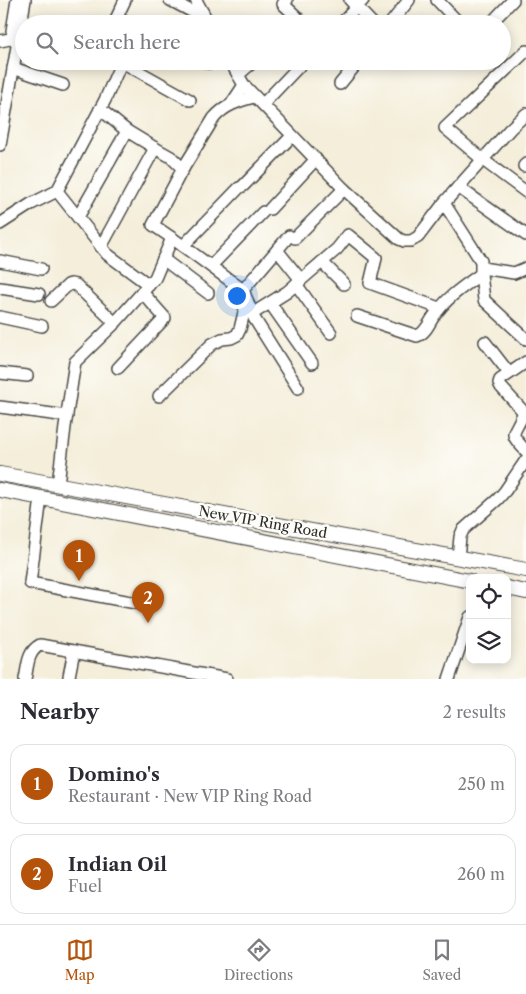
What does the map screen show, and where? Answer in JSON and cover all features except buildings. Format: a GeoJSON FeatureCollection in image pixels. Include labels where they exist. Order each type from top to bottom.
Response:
{"type":"FeatureCollection","features":[{"type":"Feature","properties":{"kind":"main road","name":"New VIP Ring Road"},"geometry":{"type":"LineString","coordinates":[[0,474],[526,570]]}},
{"type":"Feature","properties":{"kind":"main road","name":"New VIP Ring Road"},"geometry":{"type":"LineString","coordinates":[[0,490],[466,580]]}},
{"type":"Feature","properties":{"kind":"main road"},"geometry":{"type":"LineString","coordinates":[[102,510],[104,492]]}},
{"type":"Feature","properties":{"kind":"main road"},"geometry":{"type":"LineString","coordinates":[[223,533],[226,516]]}},
{"type":"Feature","properties":{"kind":"main road"},"geometry":{"type":"LineString","coordinates":[[511,589],[526,592]]}},
{"type":"Feature","properties":{"kind":"street"},"geometry":{"type":"LineString","coordinates":[[0,99],[17,0]]}},
{"type":"Feature","properties":{"kind":"street"},"geometry":{"type":"LineString","coordinates":[[19,15],[25,0]]}},
{"type":"Feature","properties":{"kind":"street"},"geometry":{"type":"LineString","coordinates":[[118,15],[125,0]]}},
{"type":"Feature","properties":{"kind":"street"},"geometry":{"type":"LineString","coordinates":[[170,0],[198,15]]}},
{"type":"Feature","properties":{"kind":"street"},"geometry":{"type":"LineString","coordinates":[[196,0],[204,15]]}},
{"type":"Feature","properties":{"kind":"street"},"geometry":{"type":"LineString","coordinates":[[287,0],[283,4],[295,15]]}},
{"type":"Feature","properties":{"kind":"street"},"geometry":{"type":"LineString","coordinates":[[397,15],[409,0]]}},
{"type":"Feature","properties":{"kind":"street"},"geometry":{"type":"LineString","coordinates":[[437,0],[451,15]]}},
{"type":"Feature","properties":{"kind":"street"},"geometry":{"type":"LineString","coordinates":[[499,15],[514,0]]}},
{"type":"Feature","properties":{"kind":"street"},"geometry":{"type":"LineString","coordinates":[[348,15],[357,3],[366,15]]}},
{"type":"Feature","properties":{"kind":"street"},"geometry":{"type":"LineString","coordinates":[[0,145],[13,68],[9,41],[15,26]]}},
{"type":"Feature","properties":{"kind":"street"},"geometry":{"type":"LineString","coordinates":[[511,65],[526,51]]}},
{"type":"Feature","properties":{"kind":"street"},"geometry":{"type":"LineString","coordinates":[[19,70],[63,85]]}},
{"type":"Feature","properties":{"kind":"street"},"geometry":{"type":"LineString","coordinates":[[0,224],[31,204],[57,191],[100,109],[118,70]]}},
{"type":"Feature","properties":{"kind":"street"},"geometry":{"type":"LineString","coordinates":[[138,70],[190,100]]}},
{"type":"Feature","properties":{"kind":"street"},"geometry":{"type":"LineString","coordinates":[[235,70],[258,100],[344,189],[399,239],[404,241],[411,241],[418,237],[458,187],[526,114]]}},
{"type":"Feature","properties":{"kind":"street"},"geometry":{"type":"LineString","coordinates":[[232,103],[241,80],[248,70]]}},
{"type":"Feature","properties":{"kind":"street"},"geometry":{"type":"LineString","coordinates":[[293,70],[258,100],[232,103],[219,112],[183,169],[154,225],[211,266],[245,295],[254,318],[298,388]]}},
{"type":"Feature","properties":{"kind":"street"},"geometry":{"type":"LineString","coordinates":[[340,84],[352,70]]}},
{"type":"Feature","properties":{"kind":"street"},"geometry":{"type":"LineString","coordinates":[[506,70],[445,128],[482,160],[526,192]]}},
{"type":"Feature","properties":{"kind":"street"},"geometry":{"type":"LineString","coordinates":[[100,109],[127,131],[171,157],[183,169]]}},
{"type":"Feature","properties":{"kind":"street"},"geometry":{"type":"LineString","coordinates":[[78,217],[127,131]]}},
{"type":"Feature","properties":{"kind":"street"},"geometry":{"type":"LineString","coordinates":[[183,246],[292,136]]}},
{"type":"Feature","properties":{"kind":"street"},"geometry":{"type":"LineString","coordinates":[[101,247],[155,148]]}},
{"type":"Feature","properties":{"kind":"street"},"geometry":{"type":"LineString","coordinates":[[171,157],[190,159]]}},
{"type":"Feature","properties":{"kind":"street"},"geometry":{"type":"LineString","coordinates":[[211,266],[316,159]]}},
{"type":"Feature","properties":{"kind":"street"},"geometry":{"type":"LineString","coordinates":[[458,187],[526,235]]}},
{"type":"Feature","properties":{"kind":"street"},"geometry":{"type":"LineString","coordinates":[[160,396],[212,344],[237,334],[240,329],[245,295],[277,250],[344,189]]}},
{"type":"Feature","properties":{"kind":"street"},"geometry":{"type":"LineString","coordinates":[[57,191],[107,254],[145,288],[166,318],[118,368]]}},
{"type":"Feature","properties":{"kind":"street"},"geometry":{"type":"LineString","coordinates":[[444,203],[481,261],[484,300],[526,339]]}},
{"type":"Feature","properties":{"kind":"street"},"geometry":{"type":"LineString","coordinates":[[252,314],[287,292],[337,249],[348,235],[376,258],[370,284],[440,308]]}},
{"type":"Feature","properties":{"kind":"street"},"geometry":{"type":"LineString","coordinates":[[58,484],[75,362],[115,323],[155,278],[172,238]]}},
{"type":"Feature","properties":{"kind":"street"},"geometry":{"type":"LineString","coordinates":[[277,250],[332,333]]}},
{"type":"Feature","properties":{"kind":"street"},"geometry":{"type":"LineString","coordinates":[[163,259],[208,292]]}},
{"type":"Feature","properties":{"kind":"street"},"geometry":{"type":"LineString","coordinates":[[0,261],[41,269]]}},
{"type":"Feature","properties":{"kind":"street"},"geometry":{"type":"LineString","coordinates":[[322,262],[344,284]]}},
{"type":"Feature","properties":{"kind":"street"},"geometry":{"type":"LineString","coordinates":[[357,316],[420,336],[440,308],[456,291],[481,271],[514,273],[526,268]]}},
{"type":"Feature","properties":{"kind":"street"},"geometry":{"type":"LineString","coordinates":[[51,302],[68,285],[76,285],[115,323]]}},
{"type":"Feature","properties":{"kind":"street"},"geometry":{"type":"LineString","coordinates":[[0,288],[39,294]]}},
{"type":"Feature","properties":{"kind":"street"},"geometry":{"type":"LineString","coordinates":[[270,303],[312,363]]}},
{"type":"Feature","properties":{"kind":"street"},"geometry":{"type":"LineString","coordinates":[[0,317],[42,326]]}},
{"type":"Feature","properties":{"kind":"street"},"geometry":{"type":"LineString","coordinates":[[485,342],[509,373]]}},
{"type":"Feature","properties":{"kind":"street"},"geometry":{"type":"LineString","coordinates":[[526,362],[509,373],[499,383],[522,410],[523,414],[513,432],[513,436],[526,452]]}},
{"type":"Feature","properties":{"kind":"street"},"geometry":{"type":"LineString","coordinates":[[0,373],[27,376]]}},
{"type":"Feature","properties":{"kind":"street"},"geometry":{"type":"LineString","coordinates":[[0,407],[67,416]]}},
{"type":"Feature","properties":{"kind":"street"},"geometry":{"type":"LineString","coordinates":[[458,558],[462,530],[498,499],[526,460]]}},
{"type":"Feature","properties":{"kind":"street"},"geometry":{"type":"LineString","coordinates":[[41,498],[30,583],[136,603]]}},
{"type":"Feature","properties":{"kind":"street"},"geometry":{"type":"LineString","coordinates":[[449,679],[466,638]]}},
{"type":"Feature","properties":{"kind":"street"},"geometry":{"type":"LineString","coordinates":[[25,679],[29,656],[40,645],[227,679]]}},
{"type":"Feature","properties":{"kind":"street"},"geometry":{"type":"LineString","coordinates":[[70,679],[74,651]]}},
{"type":"Feature","properties":{"kind":"place","name":"Domino's"},"geometry":{"type":"Point","coordinates":[79,581]}},
{"type":"Feature","properties":{"kind":"place","name":"Indian Oil"},"geometry":{"type":"Point","coordinates":[148,623]}}]}
